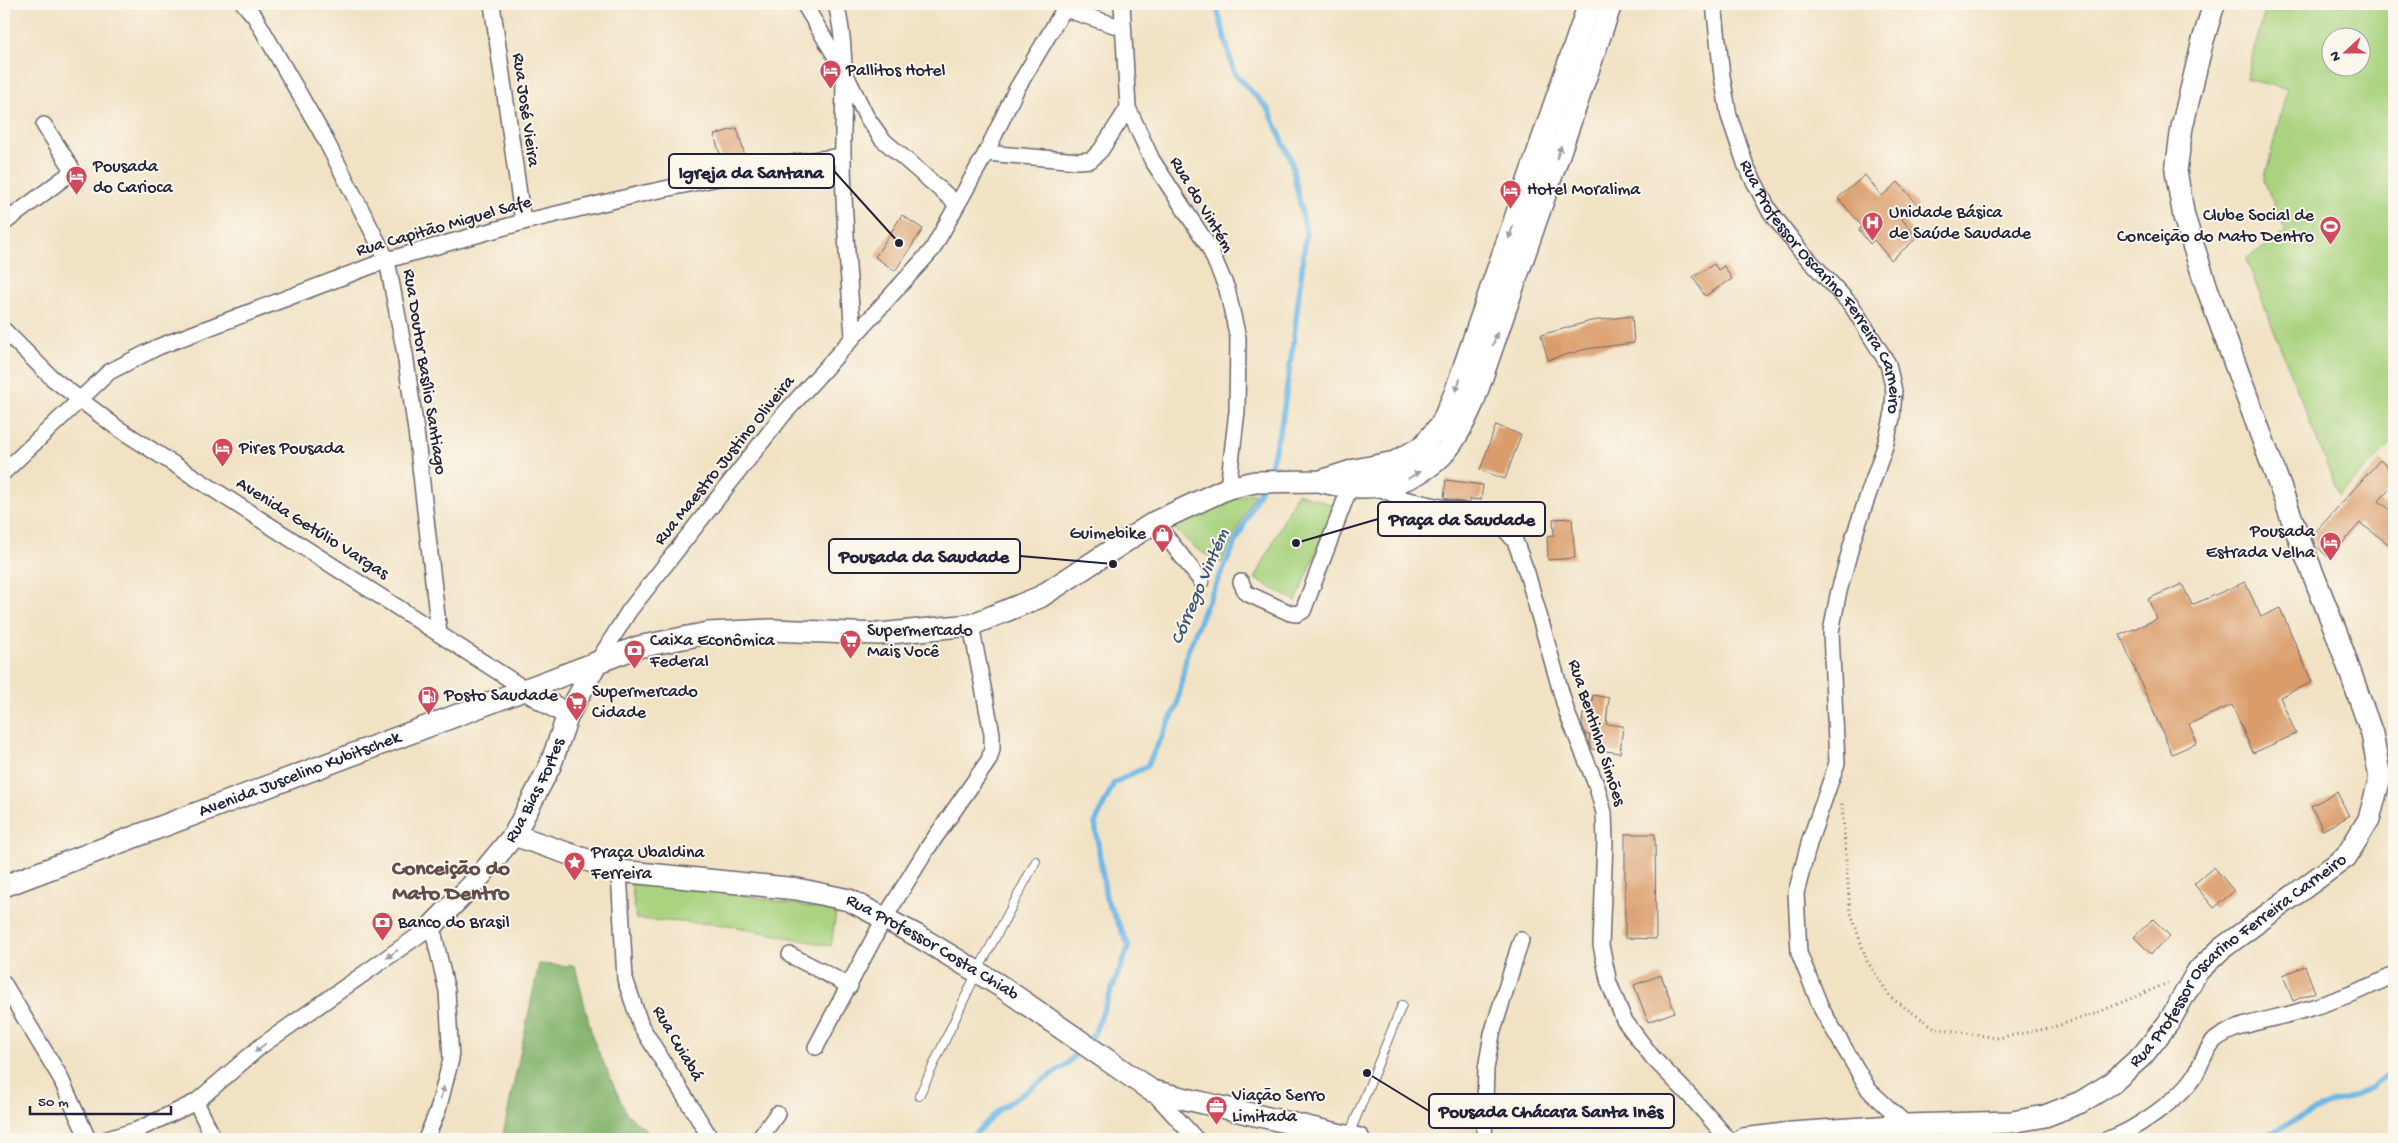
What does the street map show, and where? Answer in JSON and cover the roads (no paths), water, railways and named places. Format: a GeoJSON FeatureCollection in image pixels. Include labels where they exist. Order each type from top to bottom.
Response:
{"type":"FeatureCollection","features":[{"type":"Feature","properties":{"kind":"street","name":"Rua Doutor Basílio Santiago"},"geometry":{"type":"LineString","coordinates":[[244,4],[255,17],[324,137],[387,260],[405,354],[416,431],[439,633]]}},
{"type":"Feature","properties":{"kind":"street","name":"Rua José Vieira"},"geometry":{"type":"LineString","coordinates":[[492,4],[523,222]]}},
{"type":"Feature","properties":{"kind":"street"},"geometry":{"type":"LineString","coordinates":[[804,4],[844,71],[866,116],[882,139],[957,204]]}},
{"type":"Feature","properties":{"kind":"street"},"geometry":{"type":"LineString","coordinates":[[836,4],[842,25],[844,71],[843,156],[853,336]]}},
{"type":"Feature","properties":{"kind":"street","name":"Rua do Vintém"},"geometry":{"type":"LineString","coordinates":[[1122,4],[1128,108],[1152,160],[1209,248],[1226,290],[1238,338],[1237,411],[1228,488]]}},
{"type":"Feature","properties":{"kind":"street"},"geometry":{"type":"LineString","coordinates":[[1353,479],[1379,488],[1405,481],[1437,461],[1459,432],[1474,403],[1576,72],[1589,4]]}},
{"type":"Feature","properties":{"kind":"street"},"geometry":{"type":"LineString","coordinates":[[1241,582],[1241,586],[1246,593],[1290,613],[1297,614],[1303,610],[1353,479],[1396,462],[1422,448],[1442,424],[1576,72],[1611,4]]}},
{"type":"Feature","properties":{"kind":"street","name":"Rua Professor Oscarino Ferreira Carneiro"},"geometry":{"type":"LineString","coordinates":[[1714,4],[1722,76],[1729,116],[1746,166],[1769,210],[1800,250],[1852,306],[1870,333],[1888,364],[1894,391],[1892,418],[1885,446],[1853,539],[1838,595],[1832,632],[1837,763],[1810,840],[1796,893],[1799,953],[1822,1010],[1869,1090],[1907,1125]]}},
{"type":"Feature","properties":{"kind":"street","name":"Rua Professor Oscarino Ferreira Carneiro"},"geometry":{"type":"LineString","coordinates":[[1743,1139],[1792,1133],[1907,1125],[2012,1122],[2045,1116],[2081,1102],[2112,1083],[2143,1055],[2169,1022],[2197,972],[2222,949],[2346,856],[2369,819],[2380,778],[2372,734],[2336,632],[2293,524],[2207,288],[2184,217],[2176,171],[2182,127],[2202,44],[2214,4]]}},
{"type":"Feature","properties":{"kind":"street"},"geometry":{"type":"LineString","coordinates":[[1066,6],[1124,28]]}},
{"type":"Feature","properties":{"kind":"street","name":"Rua Maestro Justino Oliveira"},"geometry":{"type":"LineString","coordinates":[[596,664],[629,611],[784,415],[932,250],[986,153],[1016,90],[1066,6]]}},
{"type":"Feature","properties":{"kind":"street"},"geometry":{"type":"LineString","coordinates":[[986,153],[1078,161],[1091,160],[1101,150],[1128,108]]}},
{"type":"Feature","properties":{"kind":"street"},"geometry":{"type":"LineString","coordinates":[[4,223],[68,175],[72,167],[44,125]]}},
{"type":"Feature","properties":{"kind":"street","name":"Rua Capitão Miguel Safe"},"geometry":{"type":"LineString","coordinates":[[4,472],[109,372],[158,347],[387,260],[523,222],[655,191],[797,162],[843,156]]}},
{"type":"Feature","properties":{"kind":"street","name":"Avenida Getúlio Vargas"},"geometry":{"type":"LineString","coordinates":[[4,330],[52,378],[116,427],[525,689]]}},
{"type":"Feature","properties":{"kind":"street","name":"Avenida Juscelino Kubitschek"},"geometry":{"type":"LineString","coordinates":[[4,886],[638,647],[708,633],[771,630],[879,634],[971,625],[1040,597],[1155,522],[1228,488],[1255,482],[1353,479]]}},
{"type":"Feature","properties":{"kind":"street","name":"Rua Bentinho Simões"},"geometry":{"type":"LineString","coordinates":[[1379,488],[1404,499],[1487,517],[1501,525],[1515,541],[1527,573],[1567,713],[1597,787],[1604,813],[1605,841],[1601,945],[1609,983],[1624,1020],[1652,1058],[1694,1098],[1728,1139]]}},
{"type":"Feature","properties":{"kind":"street"},"geometry":{"type":"LineString","coordinates":[[1155,522],[1202,581]]}},
{"type":"Feature","properties":{"kind":"street"},"geometry":{"type":"LineString","coordinates":[[816,1047],[884,919],[927,849],[989,760],[992,749],[992,734],[971,625]]}},
{"type":"Feature","properties":{"kind":"street","name":"Rua Bias Fortes"},"geometry":{"type":"LineString","coordinates":[[432,926],[476,881],[514,835],[550,766],[568,715],[596,664]]}},
{"type":"Feature","properties":{"kind":"street"},"geometry":{"type":"LineString","coordinates":[[525,689],[568,715]]}},
{"type":"Feature","properties":{"kind":"street"},"geometry":{"type":"LineString","coordinates":[[514,835],[619,871]]}},
{"type":"Feature","properties":{"kind":"street","name":"Rua Professor Costa Chiab"},"geometry":{"type":"LineString","coordinates":[[619,871],[797,889],[850,900],[978,972],[1152,1090],[1196,1139]]}},
{"type":"Feature","properties":{"kind":"street","name":"Rua Cuiabá"},"geometry":{"type":"LineString","coordinates":[[619,871],[625,979],[642,1026],[711,1139]]}},
{"type":"Feature","properties":{"kind":"street"},"geometry":{"type":"LineString","coordinates":[[107,1139],[137,1130],[196,1102],[261,1046],[432,926],[447,991],[451,1059],[438,1110],[426,1139]]}},
{"type":"Feature","properties":{"kind":"street"},"geometry":{"type":"LineString","coordinates":[[1484,1139],[1486,1069],[1492,1034],[1521,940]]}},
{"type":"Feature","properties":{"kind":"street"},"geometry":{"type":"LineString","coordinates":[[790,955],[850,986]]}},
{"type":"Feature","properties":{"kind":"street"},"geometry":{"type":"LineString","coordinates":[[2108,1139],[2133,1127],[2178,1094],[2193,1078],[2204,1061],[2208,1048],[2215,1040],[2242,1027],[2327,1003],[2394,976]]}},
{"type":"Feature","properties":{"kind":"street"},"geometry":{"type":"LineString","coordinates":[[4,984],[59,1075],[88,1139]]}},
{"type":"Feature","properties":{"kind":"street"},"geometry":{"type":"LineString","coordinates":[[1152,1090],[1353,1138]]}},
{"type":"Feature","properties":{"kind":"street"},"geometry":{"type":"LineString","coordinates":[[196,1102],[214,1139]]}},
{"type":"Feature","properties":{"kind":"street"},"geometry":{"type":"LineString","coordinates":[[758,1139],[777,1114]]}},
{"type":"Feature","properties":{"kind":"street"},"geometry":{"type":"LineString","coordinates":[[1946,1123],[1965,1139]]}},
{"type":"Feature","properties":{"kind":"lane"},"geometry":{"type":"LineString","coordinates":[[919,1096],[978,972],[1036,861]]}},
{"type":"Feature","properties":{"kind":"lane"},"geometry":{"type":"LineString","coordinates":[[1353,1138],[1402,1005]]}},
{"type":"Feature","properties":{"kind":"waterway","name":"Córrego Vintém"},"geometry":{"type":"LineString","coordinates":[[1216,4],[1234,73],[1269,110],[1291,160],[1306,233],[1282,421],[1272,461],[1265,478]]}},
{"type":"Feature","properties":{"kind":"waterway","name":"Córrego Vintém"},"geometry":{"type":"LineString","coordinates":[[1087,1041],[1094,1034],[1129,946],[1106,898],[1095,823],[1114,783],[1147,766],[1177,706],[1187,653],[1203,612],[1262,486]]}},
{"type":"Feature","properties":{"kind":"waterway","name":"Córrego Vintém"},"geometry":{"type":"LineString","coordinates":[[970,1139],[1000,1109],[1066,1065],[1081,1048]]}},
{"type":"Feature","properties":{"kind":"waterway"},"geometry":{"type":"LineString","coordinates":[[2257,1139],[2312,1112],[2371,1088],[2394,1069]]}},
{"type":"Feature","properties":{"kind":"place","name":"Pallitos Hotel"},"geometry":{"type":"Point","coordinates":[830,90]}},
{"type":"Feature","properties":{"kind":"place","name":"Pousada do Carioca"},"geometry":{"type":"Point","coordinates":[77,196]}},
{"type":"Feature","properties":{"kind":"place","name":"Hotel Moralima"},"geometry":{"type":"Point","coordinates":[1511,209]}},
{"type":"Feature","properties":{"kind":"place","name":"Unidade Básica de Saúde Saudade"},"geometry":{"type":"Point","coordinates":[1873,242]}},
{"type":"Feature","properties":{"kind":"place","name":"Igreja da Santana"},"geometry":{"type":"Point","coordinates":[899,243]}},
{"type":"Feature","properties":{"kind":"place","name":"Clube Social de Conceição do Mato Dentro"},"geometry":{"type":"Point","coordinates":[2330,245]}},
{"type":"Feature","properties":{"kind":"place","name":"Pires Pousada"},"geometry":{"type":"Point","coordinates":[223,468]}},
{"type":"Feature","properties":{"kind":"place","name":"Praça da Saudade"},"geometry":{"type":"Point","coordinates":[1296,543]}},
{"type":"Feature","properties":{"kind":"place","name":"Guimebike"},"geometry":{"type":"Point","coordinates":[1162,553]}},
{"type":"Feature","properties":{"kind":"place","name":"Pousada Estrada Velha"},"geometry":{"type":"Point","coordinates":[2331,561]}},
{"type":"Feature","properties":{"kind":"place","name":"Pousada da Saudade"},"geometry":{"type":"Point","coordinates":[1113,564]}},
{"type":"Feature","properties":{"kind":"place","name":"Supermercado Mais Você"},"geometry":{"type":"Point","coordinates":[851,660]}},
{"type":"Feature","properties":{"kind":"place","name":"Caixa Econômica Federal"},"geometry":{"type":"Point","coordinates":[634,670]}},
{"type":"Feature","properties":{"kind":"place","name":"Posto Saudade"},"geometry":{"type":"Point","coordinates":[428,715]}},
{"type":"Feature","properties":{"kind":"place","name":"Supermercado Cidade"},"geometry":{"type":"Point","coordinates":[576,721]}},
{"type":"Feature","properties":{"kind":"place","name":"Praça Ubaldina Ferreira"},"geometry":{"type":"Point","coordinates":[575,882]}},
{"type":"Feature","properties":{"kind":"place","name":"Banco do Brasil"},"geometry":{"type":"Point","coordinates":[382,942]}},
{"type":"Feature","properties":{"kind":"place","name":"Pousada Chácara Santa Inês"},"geometry":{"type":"Point","coordinates":[1367,1073]}},
{"type":"Feature","properties":{"kind":"place","name":"Viação Serro Limitada"},"geometry":{"type":"Point","coordinates":[1216,1125]}},
{"type":"Feature","properties":{"kind":"district","name":"Conceição do Mato Dentro"},"geometry":{"type":"Point","coordinates":[451,882]}}]}
